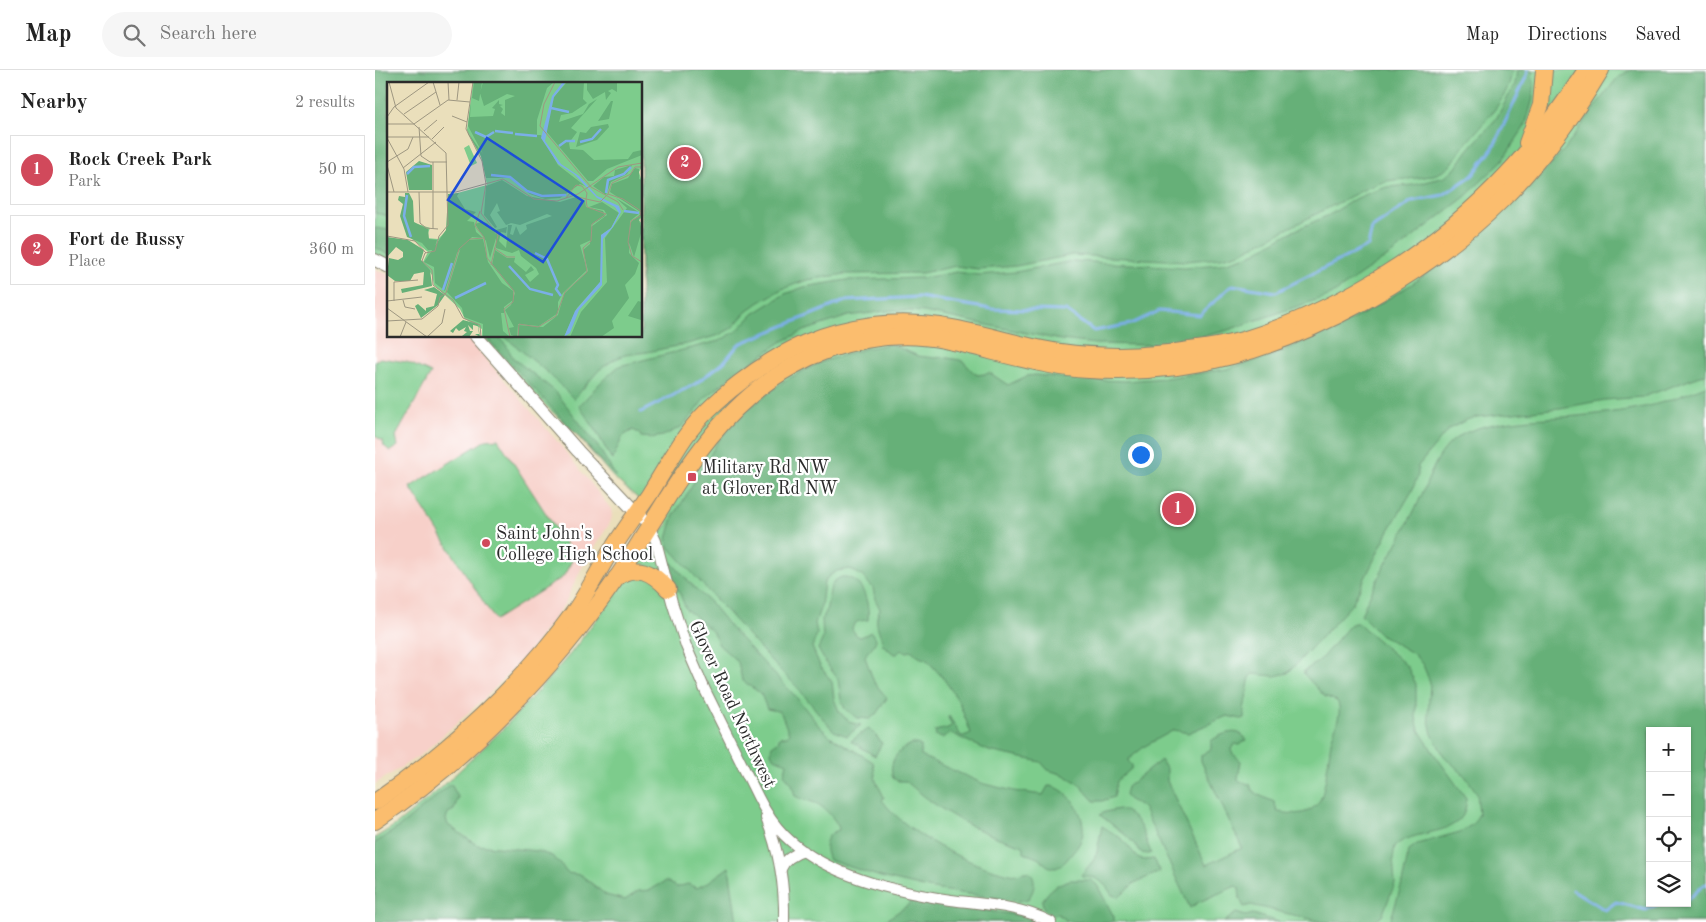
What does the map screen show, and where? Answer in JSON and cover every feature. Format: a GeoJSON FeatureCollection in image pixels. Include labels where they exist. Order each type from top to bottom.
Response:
{"type":"FeatureCollection","features":[{"type":"Feature","properties":{"kind":"main road"},"geometry":{"type":"LineString","coordinates":[[1519,161],[1539,112],[1544,70]]}},
{"type":"Feature","properties":{"kind":"main road"},"geometry":{"type":"LineString","coordinates":[[375,802],[414,774],[475,721],[523,673],[576,609],[606,558],[687,433],[739,383],[775,359],[804,344],[846,329],[909,324],[956,329],[1058,352],[1112,357],[1169,354],[1240,341],[1322,309],[1369,283],[1434,240],[1471,209],[1519,161],[1561,108],[1586,70]]}},
{"type":"Feature","properties":{"kind":"main road"},"geometry":{"type":"LineString","coordinates":[[375,821],[412,795],[453,761],[502,714],[567,644],[616,578],[715,429],[743,401],[791,366],[836,347],[878,339],[924,337],[945,340],[1007,356],[1088,370],[1162,369],[1207,362],[1269,346],[1332,319],[1406,277],[1458,241],[1503,199],[1565,127],[1601,70]]}},
{"type":"Feature","properties":{"kind":"main road"},"geometry":{"type":"LineString","coordinates":[[1583,100],[1597,83],[1615,70]]}},
{"type":"Feature","properties":{"kind":"main road"},"geometry":{"type":"LineString","coordinates":[[616,578],[627,572],[647,572],[657,577],[668,589]]}},
{"type":"Feature","properties":{"kind":"street"},"geometry":{"type":"LineString","coordinates":[[375,260],[387,266]]}},
{"type":"Feature","properties":{"kind":"street"},"geometry":{"type":"LineString","coordinates":[[478,338],[578,451],[649,526]]}},
{"type":"Feature","properties":{"kind":"street","name":"Glover Road Northwest"},"geometry":{"type":"LineString","coordinates":[[649,526],[656,541],[679,626],[692,662],[762,805],[783,834],[804,852],[837,869],[887,887],[930,897],[1012,908],[1032,913],[1051,922]]}},
{"type":"Feature","properties":{"kind":"street"},"geometry":{"type":"LineString","coordinates":[[762,805],[774,839],[781,869],[784,895],[784,922]]}},
{"type":"Feature","properties":{"kind":"street"},"geometry":{"type":"LineString","coordinates":[[781,869],[791,857],[804,852]]}},
{"type":"Feature","properties":{"kind":"shaded area","name":"Saint John's College High School"},"geometry":{"type":"Polygon","coordinates":[[[375,269],[387,274],[387,338],[468,338],[557,441],[611,509],[612,516],[610,523],[584,563],[565,603],[532,648],[489,694],[422,754],[375,784],[375,269]]]}},
{"type":"Feature","properties":{"kind":"green space"},"geometry":{"type":"Polygon","coordinates":[[[375,70],[1706,70],[1706,922],[379,922],[375,915],[375,838],[397,824],[441,788],[502,730],[571,653],[630,574],[645,550],[668,524],[613,477],[576,434],[544,404],[484,338],[643,338],[643,82],[387,82],[387,261],[375,255],[375,70]]]}},
{"type":"Feature","properties":{"kind":"green space"},"geometry":{"type":"Polygon","coordinates":[[[375,70],[1512,70],[1505,93],[1499,103],[1463,147],[1452,164],[1446,169],[1430,176],[1387,181],[1365,189],[1240,253],[1221,258],[1185,261],[1072,255],[1016,266],[978,269],[956,266],[922,273],[845,274],[807,280],[782,289],[758,303],[746,312],[732,328],[719,335],[687,344],[625,355],[615,359],[599,370],[574,399],[548,373],[506,338],[643,338],[643,82],[387,82],[387,216],[375,213],[375,70]]]}},
{"type":"Feature","properties":{"kind":"green space"},"geometry":{"type":"Polygon","coordinates":[[[1517,70],[1532,70],[1534,89],[1532,102],[1525,126],[1502,161],[1466,196],[1394,252],[1331,295],[1225,331],[1149,345],[1096,344],[1061,340],[924,312],[894,310],[848,316],[804,331],[781,342],[732,376],[704,399],[681,427],[663,436],[651,438],[641,437],[639,433],[633,430],[623,436],[612,460],[595,429],[579,406],[619,366],[719,341],[737,331],[753,314],[785,294],[804,287],[847,280],[923,278],[957,272],[978,275],[1016,272],[1073,261],[1185,267],[1220,264],[1251,255],[1289,233],[1331,214],[1353,200],[1369,193],[1387,187],[1414,185],[1445,177],[1455,169],[1468,150],[1496,119],[1515,84],[1517,70]]]}},
{"type":"Feature","properties":{"kind":"green space"},"geometry":{"type":"Polygon","coordinates":[[[1631,70],[1706,70],[1706,374],[1643,397],[1605,400],[1560,408],[1477,417],[1466,420],[1448,430],[1418,466],[1418,475],[1412,491],[1388,532],[1352,604],[1288,673],[1275,676],[1252,674],[1250,676],[1244,718],[1227,716],[1188,733],[1174,730],[1145,746],[1129,759],[1128,761],[1132,768],[1117,781],[1114,797],[1102,801],[1094,801],[1078,783],[1064,775],[1048,770],[1041,762],[989,751],[950,733],[942,738],[936,736],[935,731],[952,725],[948,718],[949,716],[961,736],[971,733],[959,702],[944,679],[927,660],[919,657],[911,650],[908,652],[901,650],[894,654],[883,645],[877,623],[880,609],[875,599],[873,588],[862,576],[850,569],[837,571],[824,582],[821,606],[815,623],[817,634],[812,647],[820,666],[832,682],[834,699],[839,711],[852,723],[861,725],[847,736],[834,731],[798,688],[668,546],[667,539],[673,517],[718,441],[744,412],[784,381],[821,362],[867,348],[891,344],[918,356],[960,360],[974,373],[978,375],[990,373],[1008,385],[1027,376],[1036,375],[1124,381],[1166,378],[1227,369],[1274,355],[1361,315],[1412,284],[1447,259],[1486,227],[1565,149],[1618,77],[1631,70]]]}},
{"type":"Feature","properties":{"kind":"green space"},"geometry":{"type":"Polygon","coordinates":[[[375,228],[387,230],[387,254],[375,247],[375,228]]]}},
{"type":"Feature","properties":{"kind":"green space"},"geometry":{"type":"Polygon","coordinates":[[[487,338],[499,338],[506,345],[513,358],[556,392],[599,448],[616,477],[487,338]]]}},
{"type":"Feature","properties":{"kind":"green space"},"geometry":{"type":"Polygon","coordinates":[[[380,358],[407,362],[431,373],[396,436],[398,446],[390,451],[384,446],[383,441],[375,436],[375,361],[380,358]]]}},
{"type":"Feature","properties":{"kind":"green space"},"geometry":{"type":"Polygon","coordinates":[[[1706,386],[1706,922],[1390,922],[1402,883],[1409,850],[1417,844],[1460,832],[1473,824],[1479,814],[1477,793],[1465,776],[1444,756],[1432,734],[1428,716],[1430,682],[1423,665],[1414,654],[1380,634],[1361,615],[1416,507],[1432,470],[1442,453],[1455,439],[1481,427],[1531,419],[1607,413],[1672,399],[1706,386]]]}},
{"type":"Feature","properties":{"kind":"green space"},"geometry":{"type":"Polygon","coordinates":[[[498,439],[574,557],[563,577],[495,620],[410,487],[486,440],[498,439]]]}},
{"type":"Feature","properties":{"kind":"green space"},"geometry":{"type":"Polygon","coordinates":[[[668,559],[711,603],[731,628],[796,697],[819,726],[830,736],[873,762],[876,781],[884,797],[882,800],[893,813],[923,836],[958,856],[1010,874],[1029,872],[1032,875],[1034,885],[1028,899],[1019,901],[932,889],[881,877],[829,860],[826,842],[830,835],[839,830],[834,819],[818,804],[795,796],[792,784],[784,774],[787,763],[775,758],[771,754],[772,746],[778,742],[780,737],[789,734],[781,713],[767,709],[761,694],[742,680],[738,662],[719,645],[712,631],[686,609],[673,582],[668,559]]]}},
{"type":"Feature","properties":{"kind":"green space"},"geometry":{"type":"Polygon","coordinates":[[[841,577],[854,580],[859,585],[868,606],[868,620],[856,622],[852,629],[857,636],[861,637],[871,632],[876,639],[865,657],[874,682],[887,698],[876,714],[870,719],[858,718],[845,709],[841,700],[838,679],[818,649],[823,638],[822,619],[826,612],[831,586],[833,582],[841,577]]]}},
{"type":"Feature","properties":{"kind":"green space"},"geometry":{"type":"Polygon","coordinates":[[[1358,623],[1407,666],[1416,684],[1416,717],[1419,730],[1466,798],[1465,811],[1459,820],[1451,826],[1416,836],[1395,846],[1393,858],[1395,883],[1382,916],[1374,922],[1323,922],[1251,905],[1244,907],[1240,899],[1239,888],[1236,886],[1199,902],[1190,908],[1144,809],[1129,800],[1125,795],[1127,787],[1161,760],[1167,770],[1167,781],[1206,865],[1242,848],[1201,761],[1201,755],[1211,749],[1211,741],[1219,736],[1235,732],[1239,733],[1246,740],[1240,745],[1235,744],[1231,749],[1232,753],[1241,761],[1239,782],[1250,784],[1253,791],[1274,802],[1278,812],[1301,813],[1311,809],[1322,796],[1339,706],[1337,701],[1324,696],[1304,674],[1304,671],[1319,661],[1350,625],[1358,623]]]}},
{"type":"Feature","properties":{"kind":"green space"},"geometry":{"type":"Polygon","coordinates":[[[869,728],[882,743],[875,756],[851,741],[869,728]]]}},
{"type":"Feature","properties":{"kind":"green space"},"geometry":{"type":"Polygon","coordinates":[[[912,744],[921,746],[921,756],[984,784],[1043,795],[1048,786],[1056,787],[1063,791],[1075,804],[1082,821],[1082,837],[1078,845],[1063,864],[1052,868],[1037,858],[1024,853],[1024,847],[1021,845],[989,834],[959,820],[932,802],[906,781],[898,781],[893,778],[892,767],[895,757],[912,744]]]}},
{"type":"Feature","properties":{"kind":"green space"},"geometry":{"type":"Polygon","coordinates":[[[451,784],[458,797],[454,810],[448,813],[446,819],[448,825],[477,845],[537,851],[552,856],[567,873],[581,875],[606,895],[625,900],[638,891],[650,890],[666,881],[677,887],[688,884],[697,888],[729,867],[737,922],[375,922],[375,843],[399,827],[451,784]]]}},
{"type":"Feature","properties":{"kind":"green space"},"geometry":{"type":"Polygon","coordinates":[[[1119,809],[1137,821],[1151,853],[1142,853],[1128,837],[1100,815],[1119,809]]]}},
{"type":"Feature","properties":{"kind":"green space"},"geometry":{"type":"Polygon","coordinates":[[[1102,826],[1122,839],[1139,859],[1154,859],[1160,872],[1134,883],[1118,897],[1112,895],[1100,881],[1092,877],[1082,876],[1097,852],[1102,826]]]}},
{"type":"Feature","properties":{"kind":"green space"},"geometry":{"type":"Polygon","coordinates":[[[1070,880],[1091,880],[1097,885],[1114,917],[1114,922],[1069,922],[1058,914],[1050,915],[1044,909],[1042,901],[1054,888],[1070,880]]]}},
{"type":"Feature","properties":{"kind":"green space"},"geometry":{"type":"Polygon","coordinates":[[[911,901],[1012,914],[1034,922],[883,922],[911,901]]]}},
{"type":"Feature","properties":{"kind":"green space"},"geometry":{"type":"Polygon","coordinates":[[[1236,913],[1246,916],[1253,914],[1279,922],[1224,922],[1236,913]]]}},
{"type":"Feature","properties":{"kind":"waterway"},"geometry":{"type":"LineString","coordinates":[[641,412],[695,384],[724,362],[739,344],[845,301],[919,297],[991,309],[1066,311],[1094,331],[1131,324],[1159,311],[1200,315],[1232,285],[1276,292],[1368,246],[1372,228],[1412,201],[1443,195],[1473,175],[1493,148],[1528,70]]}},
{"type":"Feature","properties":{"kind":"waterway"},"geometry":{"type":"LineString","coordinates":[[1691,896],[1706,884]]}},
{"type":"Feature","properties":{"kind":"waterway"},"geometry":{"type":"LineString","coordinates":[[1573,890],[1605,910],[1616,902],[1646,910],[1652,907]]}},
{"type":"Feature","properties":{"kind":"place","name":"Fort de Russy"},"geometry":{"type":"Point","coordinates":[685,163]}},
{"type":"Feature","properties":{"kind":"place","name":"Military Rd NW at Glover Rd NW"},"geometry":{"type":"Point","coordinates":[692,477]}},
{"type":"Feature","properties":{"kind":"place","name":"Rock Creek Park"},"geometry":{"type":"Point","coordinates":[1178,509]}},
{"type":"Feature","properties":{"kind":"place","name":"Saint John's College High School"},"geometry":{"type":"Point","coordinates":[486,543]}}]}
